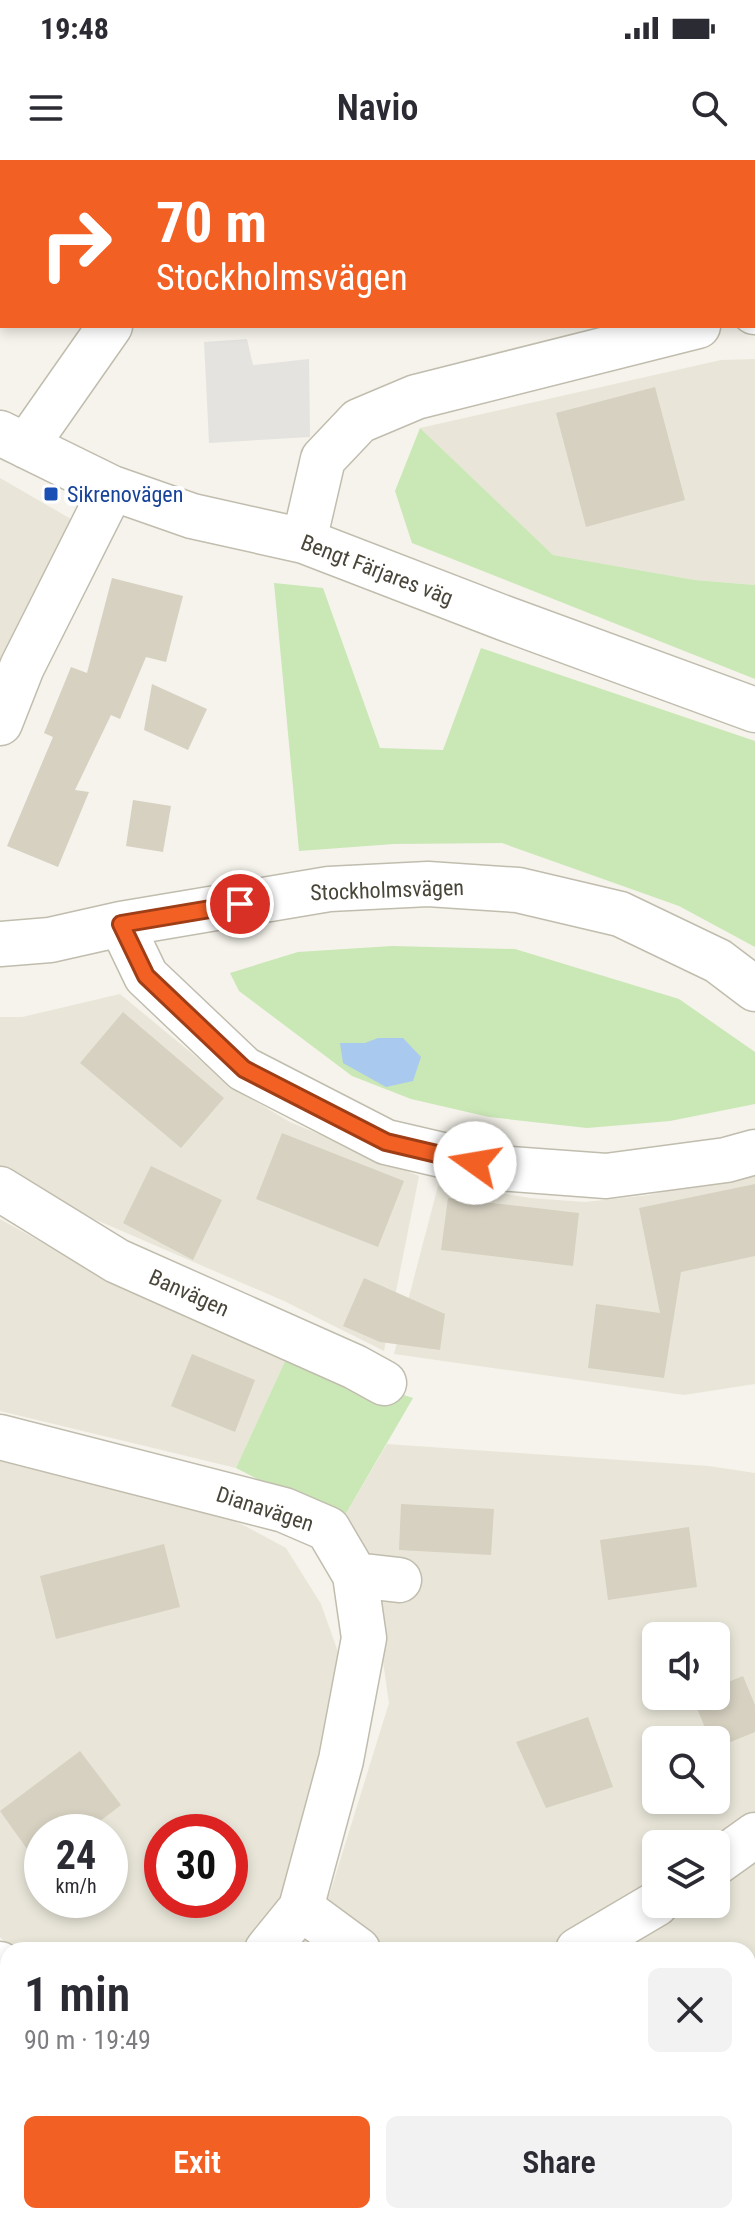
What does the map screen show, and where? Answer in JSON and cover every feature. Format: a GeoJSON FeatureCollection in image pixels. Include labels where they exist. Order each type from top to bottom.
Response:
{"type":"FeatureCollection","features":[{"type":"Feature","properties":{"kind":"street"},"geometry":{"type":"LineString","coordinates":[[13,440],[108,328]]}},
{"type":"Feature","properties":{"kind":"street"},"geometry":{"type":"LineString","coordinates":[[304,541],[323,459],[359,421],[416,397],[690,328]]}},
{"type":"Feature","properties":{"kind":"street","name":"Bengt Färjares väg"},"geometry":{"type":"LineString","coordinates":[[13,440],[112,488],[192,516],[304,541],[755,710]]}},
{"type":"Feature","properties":{"kind":"street"},"geometry":{"type":"LineString","coordinates":[[0,723],[22,667],[112,488]]}},
{"type":"Feature","properties":{"kind":"street","name":"Stockholmsvägen"},"geometry":{"type":"LineString","coordinates":[[0,944],[50,940],[121,924],[329,889],[428,884],[518,890],[620,914],[718,961],[755,989]]}},
{"type":"Feature","properties":{"kind":"street"},"geometry":{"type":"LineString","coordinates":[[121,924],[146,976],[244,1069],[386,1142],[498,1168],[606,1176],[726,1160],[755,1152]]}},
{"type":"Feature","properties":{"kind":"street","name":"Banvägen"},"geometry":{"type":"LineString","coordinates":[[0,1189],[117,1261],[355,1367],[384,1383]]}},
{"type":"Feature","properties":{"kind":"street","name":"Dianavägen"},"geometry":{"type":"LineString","coordinates":[[0,1437],[284,1510],[328,1529],[355,1575],[364,1638],[341,1760],[301,1908],[273,1942]]}},
{"type":"Feature","properties":{"kind":"street"},"geometry":{"type":"LineString","coordinates":[[355,1575],[399,1580]]}},
{"type":"Feature","properties":{"kind":"street"},"geometry":{"type":"LineString","coordinates":[[730,1853],[755,1835]]}},
{"type":"Feature","properties":{"kind":"street"},"geometry":{"type":"LineString","coordinates":[[301,1908],[347,1942]]}},
{"type":"Feature","properties":{"kind":"street"},"geometry":{"type":"LineString","coordinates":[[592,1942],[642,1912]]}},
{"type":"Feature","properties":{"kind":"shaded area"},"geometry":{"type":"Polygon","coordinates":[[[247,339],[253,365],[309,359],[310,437],[209,443],[204,342],[247,339]]]}},
{"type":"Feature","properties":{"kind":"shaded area"},"geometry":{"type":"Polygon","coordinates":[[[755,359],[755,585],[695,580],[553,555],[420,428],[721,360],[755,359]]]}},
{"type":"Feature","properties":{"kind":"shaded area"},"geometry":{"type":"Polygon","coordinates":[[[0,478],[71,519],[0,689],[0,478]]]}},
{"type":"Feature","properties":{"kind":"shaded area"},"geometry":{"type":"Polygon","coordinates":[[[120,994],[235,1089],[290,1122],[419,1176],[384,1351],[284,1301],[0,1176],[0,1017],[22,1017],[120,994]]]}},
{"type":"Feature","properties":{"kind":"shaded area"},"geometry":{"type":"Polygon","coordinates":[[[755,1171],[755,1384],[684,1395],[394,1354],[439,1182],[530,1198],[585,1202],[649,1195],[755,1171]]]}},
{"type":"Feature","properties":{"kind":"shaded area"},"geometry":{"type":"Polygon","coordinates":[[[0,1219],[109,1280],[287,1357],[236,1468],[0,1411],[0,1219]]]}},
{"type":"Feature","properties":{"kind":"shaded area"},"geometry":{"type":"Polygon","coordinates":[[[387,1444],[709,1466],[755,1473],[755,1942],[290,1942],[330,1893],[389,1703],[374,1600],[341,1522],[387,1444]]]}},
{"type":"Feature","properties":{"kind":"shaded area"},"geometry":{"type":"Polygon","coordinates":[[[0,1458],[217,1513],[286,1548],[321,1604],[342,1663],[289,1893],[249,1942],[5,1942],[0,1937],[0,1458]]]}},
{"type":"Feature","properties":{"kind":"green space"},"geometry":{"type":"Polygon","coordinates":[[[420,428],[553,555],[695,580],[755,585],[755,679],[412,543],[395,491],[420,428]]]}},
{"type":"Feature","properties":{"kind":"green space"},"geometry":{"type":"Polygon","coordinates":[[[274,583],[323,588],[380,748],[443,750],[481,648],[755,741],[755,947],[679,906],[502,843],[394,844],[299,851],[274,583]]]}},
{"type":"Feature","properties":{"kind":"green space"},"geometry":{"type":"Polygon","coordinates":[[[392,946],[515,949],[679,999],[755,1052],[755,1104],[670,1121],[587,1128],[489,1117],[411,1099],[352,1076],[239,991],[230,973],[298,952],[392,946]]]}},
{"type":"Feature","properties":{"kind":"green space"},"geometry":{"type":"Polygon","coordinates":[[[287,1357],[413,1398],[341,1522],[236,1468],[287,1357]]]}},
{"type":"Feature","properties":{"kind":"water"},"geometry":{"type":"Polygon","coordinates":[[[378,1038],[403,1038],[421,1057],[413,1081],[386,1087],[343,1063],[340,1043],[365,1043],[378,1038]]]}},
{"type":"Feature","properties":{"kind":"building"},"geometry":{"type":"Polygon","coordinates":[[[655,387],[685,500],[586,527],[556,413],[655,387]]]}},
{"type":"Feature","properties":{"kind":"building"},"geometry":{"type":"Polygon","coordinates":[[[112,578],[183,596],[166,662],[146,657],[120,719],[111,715],[75,790],[89,792],[58,867],[7,846],[53,737],[44,733],[71,667],[87,673],[112,578]]]}},
{"type":"Feature","properties":{"kind":"building"},"geometry":{"type":"Polygon","coordinates":[[[152,684],[207,709],[188,750],[144,730],[152,684]]]}},
{"type":"Feature","properties":{"kind":"building"},"geometry":{"type":"Polygon","coordinates":[[[133,800],[171,806],[163,852],[126,846],[133,800]]]}},
{"type":"Feature","properties":{"kind":"building"},"geometry":{"type":"Polygon","coordinates":[[[123,1012],[224,1098],[181,1148],[80,1063],[123,1012]]]}},
{"type":"Feature","properties":{"kind":"building"},"geometry":{"type":"Polygon","coordinates":[[[282,1133],[404,1181],[378,1247],[256,1199],[282,1133]]]}},
{"type":"Feature","properties":{"kind":"building"},"geometry":{"type":"Polygon","coordinates":[[[151,1166],[222,1200],[193,1260],[123,1223],[151,1166]]]}},
{"type":"Feature","properties":{"kind":"building"},"geometry":{"type":"Polygon","coordinates":[[[755,1184],[755,1256],[681,1272],[664,1378],[588,1368],[596,1304],[660,1313],[639,1208],[755,1184]]]}},
{"type":"Feature","properties":{"kind":"building"},"geometry":{"type":"Polygon","coordinates":[[[448,1198],[579,1213],[573,1266],[441,1250],[448,1198]]]}},
{"type":"Feature","properties":{"kind":"building"},"geometry":{"type":"Polygon","coordinates":[[[364,1278],[445,1314],[440,1350],[380,1342],[343,1326],[364,1278]]]}},
{"type":"Feature","properties":{"kind":"building"},"geometry":{"type":"Polygon","coordinates":[[[192,1354],[255,1380],[235,1432],[171,1406],[192,1354]]]}},
{"type":"Feature","properties":{"kind":"building"},"geometry":{"type":"Polygon","coordinates":[[[401,1504],[494,1509],[491,1555],[399,1550],[401,1504]]]}},
{"type":"Feature","properties":{"kind":"building"},"geometry":{"type":"Polygon","coordinates":[[[689,1527],[697,1587],[608,1600],[600,1540],[689,1527]]]}},
{"type":"Feature","properties":{"kind":"building"},"geometry":{"type":"Polygon","coordinates":[[[164,1544],[180,1607],[56,1639],[40,1576],[164,1544]]]}},
{"type":"Feature","properties":{"kind":"building"},"geometry":{"type":"Polygon","coordinates":[[[743,1676],[755,1705],[755,1732],[730,1742],[730,1726],[704,1726],[698,1710],[730,1710],[730,1681],[743,1676]]]}},
{"type":"Feature","properties":{"kind":"building"},"geometry":{"type":"Polygon","coordinates":[[[588,1717],[613,1787],[546,1808],[516,1742],[588,1717]]]}},
{"type":"Feature","properties":{"kind":"building"},"geometry":{"type":"Polygon","coordinates":[[[80,1751],[121,1805],[109,1814],[24,1814],[24,1845],[0,1811],[80,1751]]]}},
{"type":"Feature","properties":{"kind":"place","name":"Sikrenovägen"},"geometry":{"type":"Point","coordinates":[51,494]}},
{"type":"Feature","properties":{"kind":"route"},"geometry":{"type":"LineString","coordinates":[[240,904],[121,924],[146,976],[244,1069],[386,1142],[475,1163]]}}]}
